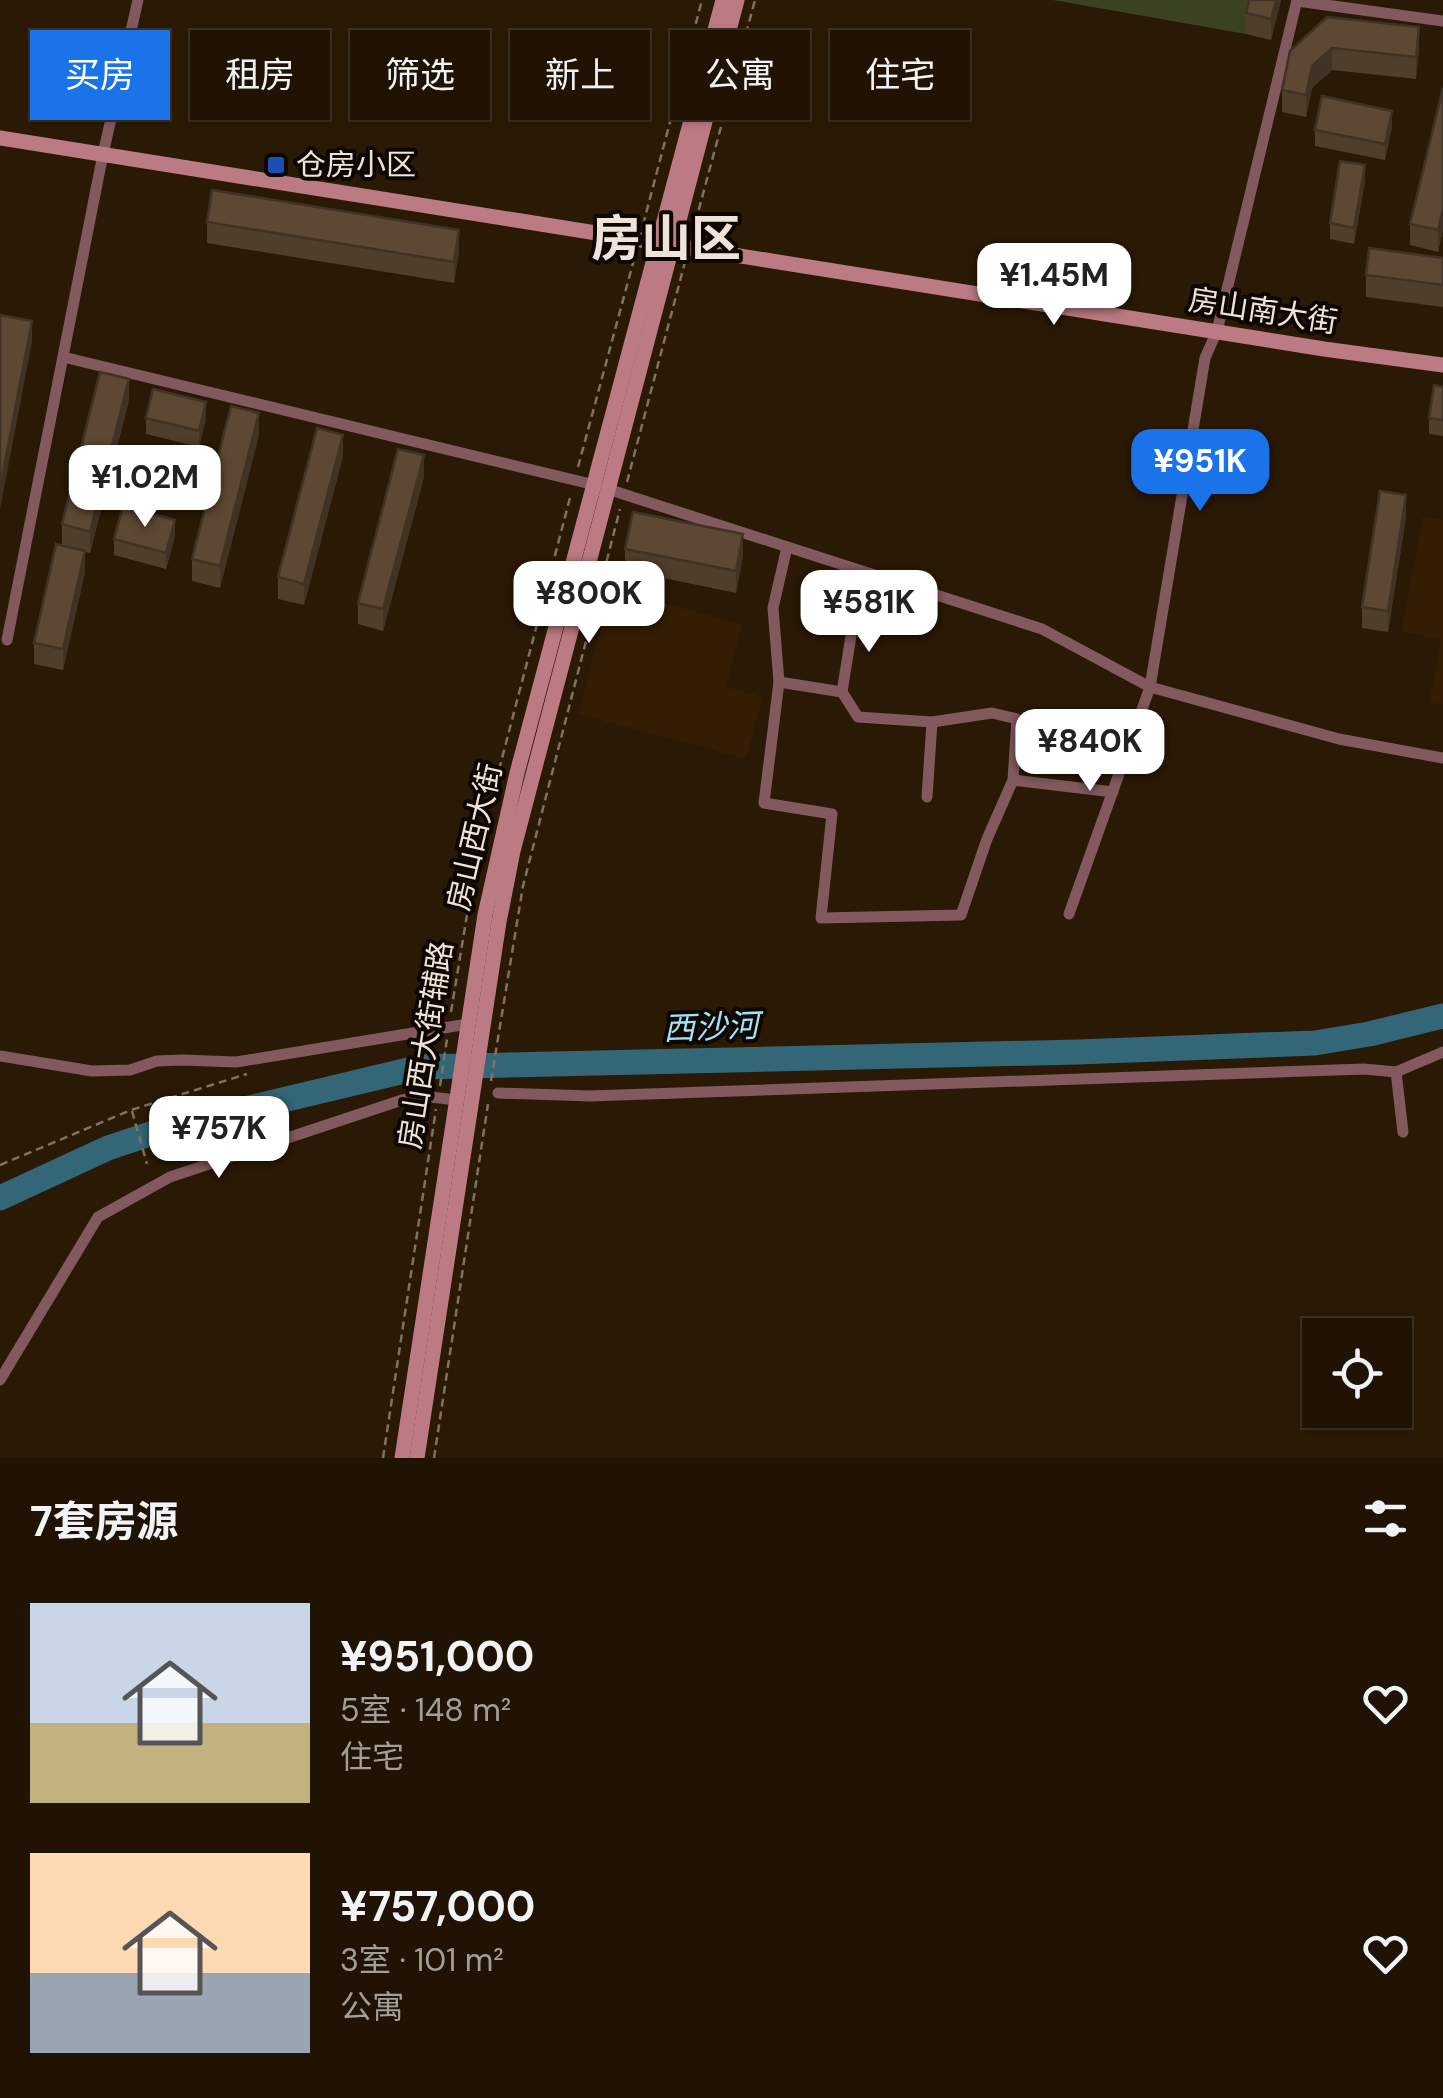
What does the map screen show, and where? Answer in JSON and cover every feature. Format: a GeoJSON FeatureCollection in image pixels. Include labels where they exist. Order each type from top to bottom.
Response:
{"type":"FeatureCollection","features":[{"type":"Feature","properties":{"kind":"main road"},"geometry":{"type":"LineString","coordinates":[[674,243],[723,0]]}},
{"type":"Feature","properties":{"kind":"main road"},"geometry":{"type":"LineString","coordinates":[[674,243],[737,0]]}},
{"type":"Feature","properties":{"kind":"main road","name":"房山南大街"},"geometry":{"type":"LineString","coordinates":[[0,138],[1443,364]]}},
{"type":"Feature","properties":{"kind":"main road","name":"房山西大街"},"geometry":{"type":"LineString","coordinates":[[481,1044],[468,1024],[485,915],[517,773],[674,243]]}},
{"type":"Feature","properties":{"kind":"main road","name":"房山西大街"},"geometry":{"type":"LineString","coordinates":[[417,1458],[477,1093],[499,922],[601,486]]}},
{"type":"Feature","properties":{"kind":"main road","name":"房山西大街"},"geometry":{"type":"LineString","coordinates":[[402,1458],[477,1093]]}},
{"type":"Feature","properties":{"kind":"street"},"geometry":{"type":"LineString","coordinates":[[8,640],[102,154],[138,0]]}},
{"type":"Feature","properties":{"kind":"street"},"geometry":{"type":"LineString","coordinates":[[1069,914],[1150,687],[1205,358],[1217,331],[1297,0],[1443,21]]}},
{"type":"Feature","properties":{"kind":"street"},"geometry":{"type":"LineString","coordinates":[[63,357],[601,486],[1042,629],[1150,687],[1338,739],[1443,758]]}},
{"type":"Feature","properties":{"kind":"street"},"geometry":{"type":"LineString","coordinates":[[787,546],[773,608],[779,682],[764,803],[832,814],[821,918],[961,915],[986,838],[1012,780],[1017,719],[992,713],[932,722],[858,717],[842,692],[854,612]]}},
{"type":"Feature","properties":{"kind":"street"},"geometry":{"type":"LineString","coordinates":[[779,682],[842,692]]}},
{"type":"Feature","properties":{"kind":"street"},"geometry":{"type":"LineString","coordinates":[[927,797],[932,722]]}},
{"type":"Feature","properties":{"kind":"street"},"geometry":{"type":"LineString","coordinates":[[1012,780],[1112,792]]}},
{"type":"Feature","properties":{"kind":"street"},"geometry":{"type":"LineString","coordinates":[[0,1056],[92,1071],[130,1070],[182,1060],[236,1062],[468,1024]]}},
{"type":"Feature","properties":{"kind":"street"},"geometry":{"type":"LineString","coordinates":[[0,1380],[98,1216],[170,1176],[402,1100],[439,1092],[590,1096],[1364,1069],[1396,1072],[1443,1052]]}},
{"type":"Feature","properties":{"kind":"street"},"geometry":{"type":"LineString","coordinates":[[1396,1072],[1403,1132]]}},
{"type":"Feature","properties":{"kind":"path","name":"房山西大街辅路"},"geometry":{"type":"LineString","coordinates":[[383,1458],[477,854],[702,0]]}},
{"type":"Feature","properties":{"kind":"path"},"geometry":{"type":"LineString","coordinates":[[434,1458],[481,1044],[624,494],[674,243],[756,0]]}},
{"type":"Feature","properties":{"kind":"path"},"geometry":{"type":"LineString","coordinates":[[0,1165],[131,1110],[259,1072]]}},
{"type":"Feature","properties":{"kind":"path"},"geometry":{"type":"LineString","coordinates":[[131,1110],[148,1164]]}},
{"type":"Feature","properties":{"kind":"shaded area"},"geometry":{"type":"Polygon","coordinates":[[[1423,516],[1443,520],[1443,705],[1429,702],[1441,640],[1401,631],[1423,516]]]}},
{"type":"Feature","properties":{"kind":"shaded area"},"geometry":{"type":"Polygon","coordinates":[[[611,589],[742,624],[726,687],[763,697],[746,759],[578,714],[611,589]]]}},
{"type":"Feature","properties":{"kind":"green space"},"geometry":{"type":"Polygon","coordinates":[[[1053,0],[1254,0],[1246,34],[1053,0]]]}},
{"type":"Feature","properties":{"kind":"building"},"geometry":{"type":"Polygon","coordinates":[[[1249,0],[1276,0],[1271,19],[1246,13],[1249,0]]]}},
{"type":"Feature","properties":{"kind":"building"},"geometry":{"type":"Polygon","coordinates":[[[1327,17],[1419,27],[1416,57],[1332,48],[1312,66],[1306,95],[1282,90],[1290,51],[1327,17]]]}},
{"type":"Feature","properties":{"kind":"building"},"geometry":{"type":"Polygon","coordinates":[[[1443,88],[1443,209],[1438,230],[1410,224],[1443,88]]]}},
{"type":"Feature","properties":{"kind":"building"},"geometry":{"type":"Polygon","coordinates":[[[1322,96],[1392,111],[1385,144],[1315,130],[1322,96]]]}},
{"type":"Feature","properties":{"kind":"building"},"geometry":{"type":"Polygon","coordinates":[[[1340,161],[1365,165],[1354,228],[1330,223],[1340,161]]]}},
{"type":"Feature","properties":{"kind":"building"},"geometry":{"type":"Polygon","coordinates":[[[212,190],[459,230],[454,262],[207,222],[212,190]]]}},
{"type":"Feature","properties":{"kind":"building"},"geometry":{"type":"Polygon","coordinates":[[[1369,248],[1443,258],[1443,285],[1366,275],[1369,248]]]}},
{"type":"Feature","properties":{"kind":"building"},"geometry":{"type":"Polygon","coordinates":[[[0,315],[32,321],[0,488],[0,315]]]}},
{"type":"Feature","properties":{"kind":"building"},"geometry":{"type":"Polygon","coordinates":[[[100,372],[129,379],[90,532],[62,524],[100,372]]]}},
{"type":"Feature","properties":{"kind":"building"},"geometry":{"type":"Polygon","coordinates":[[[1434,385],[1443,387],[1443,420],[1429,418],[1434,385]]]}},
{"type":"Feature","properties":{"kind":"building"},"geometry":{"type":"Polygon","coordinates":[[[153,389],[206,402],[199,431],[146,418],[153,389]]]}},
{"type":"Feature","properties":{"kind":"building"},"geometry":{"type":"Polygon","coordinates":[[[231,406],[259,413],[220,566],[192,559],[231,406]]]}},
{"type":"Feature","properties":{"kind":"building"},"geometry":{"type":"Polygon","coordinates":[[[317,428],[343,435],[304,584],[278,577],[317,428]]]}},
{"type":"Feature","properties":{"kind":"building"},"geometry":{"type":"Polygon","coordinates":[[[398,449],[424,455],[383,609],[358,603],[398,449]]]}},
{"type":"Feature","properties":{"kind":"building"},"geometry":{"type":"Polygon","coordinates":[[[1380,491],[1406,495],[1388,611],[1362,607],[1380,491]]]}},
{"type":"Feature","properties":{"kind":"building"},"geometry":{"type":"Polygon","coordinates":[[[123,506],[175,520],[166,553],[114,539],[123,506]]]}},
{"type":"Feature","properties":{"kind":"building"},"geometry":{"type":"Polygon","coordinates":[[[633,512],[743,534],[736,571],[625,549],[633,512]]]}},
{"type":"Feature","properties":{"kind":"building"},"geometry":{"type":"Polygon","coordinates":[[[56,544],[85,551],[63,649],[34,643],[56,544]]]}},
{"type":"Feature","properties":{"kind":"waterway","name":"西沙河"},"geometry":{"type":"LineString","coordinates":[[0,1198],[108,1148],[174,1126],[421,1067],[1315,1043],[1443,1016]]}},
{"type":"Feature","properties":{"kind":"place","name":"仓房小区"},"geometry":{"type":"Point","coordinates":[276,165]}},
{"type":"Feature","properties":{"kind":"district","name":"房山区"},"geometry":{"type":"Point","coordinates":[666,238]}}]}
